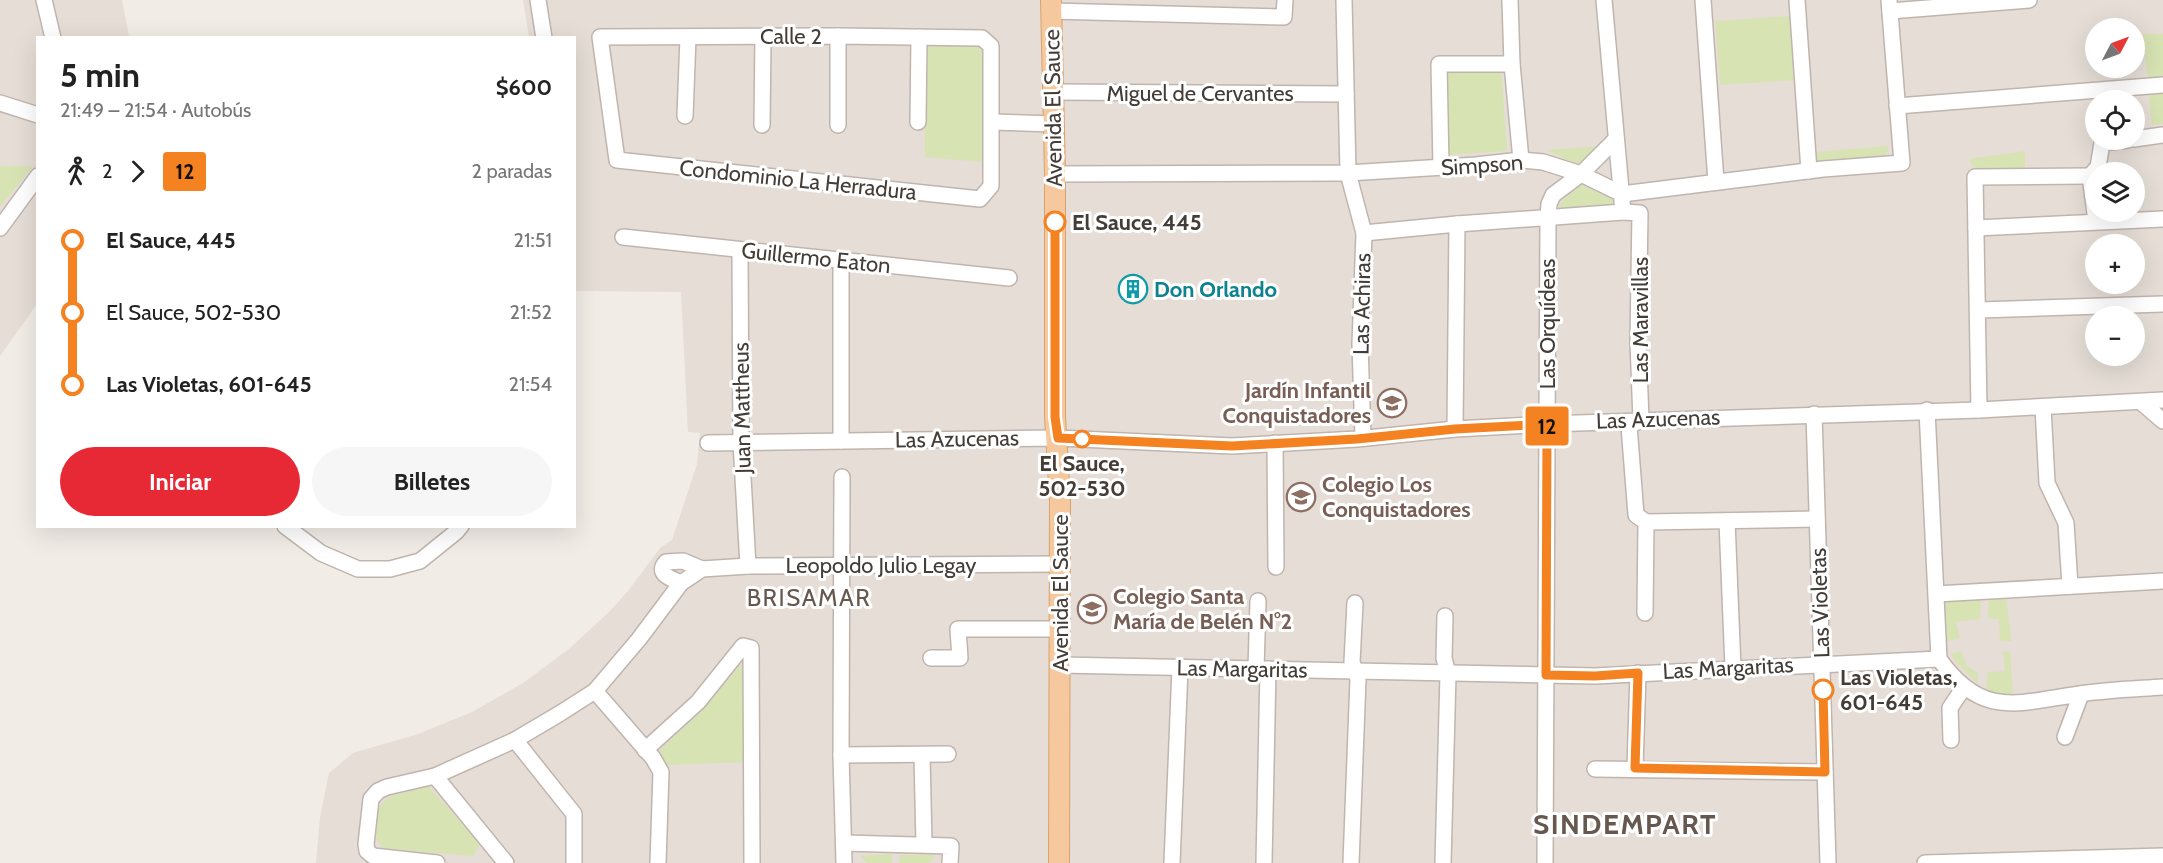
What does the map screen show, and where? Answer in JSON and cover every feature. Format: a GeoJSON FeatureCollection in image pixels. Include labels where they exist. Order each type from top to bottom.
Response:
{"type":"FeatureCollection","features":[{"type":"Feature","properties":{"kind":"main road","name":"Avenida El Sauce"},"geometry":{"type":"LineString","coordinates":[[1051,6],[1055,174],[1055,417],[1060,501],[1059,863]]}},
{"type":"Feature","properties":{"kind":"street"},"geometry":{"type":"LineString","coordinates":[[44,0],[53,36]]}},
{"type":"Feature","properties":{"kind":"street"},"geometry":{"type":"LineString","coordinates":[[538,0],[544,36]]}},
{"type":"Feature","properties":{"kind":"street"},"geometry":{"type":"LineString","coordinates":[[1051,6],[1284,17],[1285,0]]}},
{"type":"Feature","properties":{"kind":"street","name":"Las Achiras"},"geometry":{"type":"LineString","coordinates":[[1344,0],[1348,173],[1364,233],[1360,344],[1363,438]]}},
{"type":"Feature","properties":{"kind":"street"},"geometry":{"type":"LineString","coordinates":[[1510,0],[1512,64],[1521,160]]}},
{"type":"Feature","properties":{"kind":"street"},"geometry":{"type":"LineString","coordinates":[[1364,233],[1548,216],[1623,212],[1604,0]]}},
{"type":"Feature","properties":{"kind":"street"},"geometry":{"type":"LineString","coordinates":[[1703,0],[1716,182]]}},
{"type":"Feature","properties":{"kind":"street"},"geometry":{"type":"LineString","coordinates":[[1797,0],[1809,171]]}},
{"type":"Feature","properties":{"kind":"street"},"geometry":{"type":"LineString","coordinates":[[1622,194],[1809,171],[1902,163],[1889,5],[2029,0]]}},
{"type":"Feature","properties":{"kind":"street"},"geometry":{"type":"LineString","coordinates":[[838,36],[838,125]]}},
{"type":"Feature","properties":{"kind":"street","name":"Calle 2"},"geometry":{"type":"LineString","coordinates":[[617,160],[600,37],[982,38],[991,46],[992,122]]}},
{"type":"Feature","properties":{"kind":"street"},"geometry":{"type":"LineString","coordinates":[[685,116],[688,37]]}},
{"type":"Feature","properties":{"kind":"street"},"geometry":{"type":"LineString","coordinates":[[762,125],[764,37]]}},
{"type":"Feature","properties":{"kind":"street"},"geometry":{"type":"LineString","coordinates":[[918,122],[919,37]]}},
{"type":"Feature","properties":{"kind":"street"},"geometry":{"type":"LineString","coordinates":[[1441,167],[1439,64],[1512,64]]}},
{"type":"Feature","properties":{"kind":"street"},"geometry":{"type":"LineString","coordinates":[[1897,106],[2163,85]]}},
{"type":"Feature","properties":{"kind":"street","name":"Miguel de Cervantes"},"geometry":{"type":"LineString","coordinates":[[1053,92],[1346,94]]}},
{"type":"Feature","properties":{"kind":"street"},"geometry":{"type":"LineString","coordinates":[[0,103],[36,114]]}},
{"type":"Feature","properties":{"kind":"street"},"geometry":{"type":"LineString","coordinates":[[992,122],[1054,124]]}},
{"type":"Feature","properties":{"kind":"street","name":"Condominio La Herradura"},"geometry":{"type":"LineString","coordinates":[[617,160],[980,199],[991,186],[992,122]]}},
{"type":"Feature","properties":{"kind":"street"},"geometry":{"type":"LineString","coordinates":[[2145,137],[2163,135]]}},
{"type":"Feature","properties":{"kind":"street"},"geometry":{"type":"LineString","coordinates":[[1548,216],[1549,204],[1553,195],[1581,174],[1616,139]]}},
{"type":"Feature","properties":{"kind":"street","name":"Simpson"},"geometry":{"type":"LineString","coordinates":[[1055,174],[1348,173],[1521,160],[1543,162],[1581,174],[1622,194]]}},
{"type":"Feature","properties":{"kind":"street"},"geometry":{"type":"LineString","coordinates":[[1979,410],[1975,177],[2085,176]]}},
{"type":"Feature","properties":{"kind":"street"},"geometry":{"type":"LineString","coordinates":[[0,228],[36,179]]}},
{"type":"Feature","properties":{"kind":"street","name":"Las Maravillas"},"geometry":{"type":"LineString","coordinates":[[1623,212],[1640,213],[1638,342],[1641,420],[1629,426],[1636,515],[1646,522],[1645,613]]}},
{"type":"Feature","properties":{"kind":"street","name":"Las Orquídeas"},"geometry":{"type":"LineString","coordinates":[[1545,863],[1548,216]]}},
{"type":"Feature","properties":{"kind":"street"},"geometry":{"type":"LineString","coordinates":[[2145,220],[2163,219]]}},
{"type":"Feature","properties":{"kind":"street"},"geometry":{"type":"LineString","coordinates":[[1977,228],[2085,222]]}},
{"type":"Feature","properties":{"kind":"street"},"geometry":{"type":"LineString","coordinates":[[1455,429],[1457,224]]}},
{"type":"Feature","properties":{"kind":"street","name":"Guillermo Eaton"},"geometry":{"type":"LineString","coordinates":[[623,237],[1009,278]]}},
{"type":"Feature","properties":{"kind":"street","name":"Juan Mattheus"},"geometry":{"type":"LineString","coordinates":[[740,250],[741,442],[748,566]]}},
{"type":"Feature","properties":{"kind":"street"},"geometry":{"type":"LineString","coordinates":[[840,261],[841,441]]}},
{"type":"Feature","properties":{"kind":"street"},"geometry":{"type":"LineString","coordinates":[[1979,310],[2163,304]]}},
{"type":"Feature","properties":{"kind":"street","name":"Las Azucenas"},"geometry":{"type":"LineString","coordinates":[[708,443],[1058,438],[1232,446],[1547,424],[1979,410],[2163,400]]}},
{"type":"Feature","properties":{"kind":"street"},"geometry":{"type":"LineString","coordinates":[[2141,402],[2163,421]]}},
{"type":"Feature","properties":{"kind":"street"},"geometry":{"type":"LineString","coordinates":[[2043,407],[2047,483],[2066,523],[2070,586]]}},
{"type":"Feature","properties":{"kind":"street"},"geometry":{"type":"LineString","coordinates":[[1927,410],[1938,658],[1964,687],[1985,699],[2006,704],[2081,694],[2163,687]]}},
{"type":"Feature","properties":{"kind":"street","name":"Las Violetas"},"geometry":{"type":"LineString","coordinates":[[1814,414],[1828,863]]}},
{"type":"Feature","properties":{"kind":"street"},"geometry":{"type":"LineString","coordinates":[[1275,443],[1276,567]]}},
{"type":"Feature","properties":{"kind":"street"},"geometry":{"type":"LineString","coordinates":[[842,477],[841,755],[844,863]]}},
{"type":"Feature","properties":{"kind":"street"},"geometry":{"type":"LineString","coordinates":[[1646,522],[1817,519]]}},
{"type":"Feature","properties":{"kind":"street"},"geometry":{"type":"LineString","coordinates":[[1727,521],[1733,668]]}},
{"type":"Feature","properties":{"kind":"street"},"geometry":{"type":"LineString","coordinates":[[288,528],[321,553],[358,568],[390,569],[420,561],[459,528]]}},
{"type":"Feature","properties":{"kind":"street","name":"Leopoldo Julio Legay"},"geometry":{"type":"LineString","coordinates":[[681,583],[664,575],[662,565],[666,562],[683,561],[702,569],[748,566],[1059,564]]}},
{"type":"Feature","properties":{"kind":"street","name":"Leopoldo Julio Legay"},"geometry":{"type":"LineString","coordinates":[[437,863],[374,856],[367,851],[371,799],[378,791],[435,776],[515,740],[595,690],[639,639],[681,583],[702,569]]}},
{"type":"Feature","properties":{"kind":"street"},"geometry":{"type":"LineString","coordinates":[[1936,594],[2163,580]]}},
{"type":"Feature","properties":{"kind":"street"},"geometry":{"type":"LineString","coordinates":[[1257,601],[1262,669],[1264,863]]}},
{"type":"Feature","properties":{"kind":"street"},"geometry":{"type":"LineString","coordinates":[[1351,863],[1358,679],[1352,662],[1355,603]]}},
{"type":"Feature","properties":{"kind":"street"},"geometry":{"type":"LineString","coordinates":[[1443,863],[1448,674],[1444,658],[1445,616]]}},
{"type":"Feature","properties":{"kind":"street"},"geometry":{"type":"LineString","coordinates":[[931,658],[960,658],[958,629],[1059,629]]}},
{"type":"Feature","properties":{"kind":"street"},"geometry":{"type":"LineString","coordinates":[[645,750],[698,702],[743,646],[751,648],[752,863]]}},
{"type":"Feature","properties":{"kind":"street","name":"Las Margaritas"},"geometry":{"type":"LineString","coordinates":[[1059,665],[1595,676],[1938,658]]}},
{"type":"Feature","properties":{"kind":"street"},"geometry":{"type":"LineString","coordinates":[[1172,863],[1180,668]]}},
{"type":"Feature","properties":{"kind":"street"},"geometry":{"type":"LineString","coordinates":[[1635,768],[1638,673]]}},
{"type":"Feature","properties":{"kind":"street"},"geometry":{"type":"LineString","coordinates":[[1951,740],[1950,708],[1964,687]]}},
{"type":"Feature","properties":{"kind":"street"},"geometry":{"type":"LineString","coordinates":[[595,690],[653,758],[662,775],[658,863]]}},
{"type":"Feature","properties":{"kind":"street"},"geometry":{"type":"LineString","coordinates":[[2065,737],[2081,694]]}},
{"type":"Feature","properties":{"kind":"street"},"geometry":{"type":"LineString","coordinates":[[515,740],[574,814],[574,863]]}},
{"type":"Feature","properties":{"kind":"street"},"geometry":{"type":"LineString","coordinates":[[841,755],[948,754]]}},
{"type":"Feature","properties":{"kind":"street"},"geometry":{"type":"LineString","coordinates":[[922,755],[924,844]]}},
{"type":"Feature","properties":{"kind":"street"},"geometry":{"type":"LineString","coordinates":[[1595,769],[1825,772]]}},
{"type":"Feature","properties":{"kind":"street"},"geometry":{"type":"LineString","coordinates":[[435,776],[506,863]]}},
{"type":"Feature","properties":{"kind":"street"},"geometry":{"type":"LineString","coordinates":[[844,843],[951,846],[951,863]]}},
{"type":"Feature","properties":{"kind":"street"},"geometry":{"type":"LineString","coordinates":[[1925,863],[2163,856]]}},
{"type":"Feature","properties":{"kind":"shaded area"},"geometry":{"type":"Polygon","coordinates":[[[0,0],[122,0],[129,36],[36,36],[36,305],[0,356],[0,0]]]}},
{"type":"Feature","properties":{"kind":"shaded area"},"geometry":{"type":"Polygon","coordinates":[[[523,0],[2163,0],[2163,863],[316,863],[320,817],[329,773],[353,753],[418,734],[472,712],[523,683],[570,648],[628,591],[660,548],[672,540],[697,464],[700,433],[688,432],[681,292],[576,291],[576,36],[529,36],[523,0]]]}},
{"type":"Feature","properties":{"kind":"green space"},"geometry":{"type":"Polygon","coordinates":[[[1792,16],[1797,80],[1720,85],[1715,21],[1792,16]]]}},
{"type":"Feature","properties":{"kind":"green space"},"geometry":{"type":"Polygon","coordinates":[[[2145,34],[2163,34],[2163,124],[2152,125],[2145,34]]]}},
{"type":"Feature","properties":{"kind":"green space"},"geometry":{"type":"Polygon","coordinates":[[[924,43],[976,45],[985,55],[983,162],[925,157],[924,43]]]}},
{"type":"Feature","properties":{"kind":"green space"},"geometry":{"type":"Polygon","coordinates":[[[1501,64],[1507,151],[1443,155],[1441,65],[1501,64]]]}},
{"type":"Feature","properties":{"kind":"green space"},"geometry":{"type":"Polygon","coordinates":[[[1602,146],[1587,159],[1576,163],[1547,150],[1602,146]]]}},
{"type":"Feature","properties":{"kind":"green space"},"geometry":{"type":"Polygon","coordinates":[[[1887,146],[1889,150],[1885,155],[1817,165],[1815,154],[1818,152],[1887,146]]]}},
{"type":"Feature","properties":{"kind":"green space"},"geometry":{"type":"Polygon","coordinates":[[[2025,151],[2025,172],[1978,175],[1969,159],[2025,151]]]}},
{"type":"Feature","properties":{"kind":"green space"},"geometry":{"type":"Polygon","coordinates":[[[0,166],[33,166],[0,207],[0,166]]]}},
{"type":"Feature","properties":{"kind":"green space"},"geometry":{"type":"Polygon","coordinates":[[[1581,185],[1615,200],[1617,207],[1557,212],[1562,201],[1581,185]]]}},
{"type":"Feature","properties":{"kind":"green space"},"geometry":{"type":"Polygon","coordinates":[[[2006,596],[2011,641],[2000,641],[1999,619],[1988,618],[1989,597],[2006,596]]]}},
{"type":"Feature","properties":{"kind":"green space"},"geometry":{"type":"Polygon","coordinates":[[[1981,597],[1980,619],[1956,622],[1960,638],[1947,641],[1945,599],[1981,597]]]}},
{"type":"Feature","properties":{"kind":"green space"},"geometry":{"type":"Polygon","coordinates":[[[1961,651],[1967,666],[1978,673],[1977,683],[1951,654],[1961,651]]]}},
{"type":"Feature","properties":{"kind":"green space"},"geometry":{"type":"Polygon","coordinates":[[[2003,651],[2010,652],[2013,696],[2003,696],[1986,690],[1988,672],[2005,671],[2003,651]]]}},
{"type":"Feature","properties":{"kind":"green space"},"geometry":{"type":"Polygon","coordinates":[[[745,659],[747,762],[667,765],[661,758],[660,750],[704,709],[745,659]]]}},
{"type":"Feature","properties":{"kind":"green space"},"geometry":{"type":"Polygon","coordinates":[[[428,786],[480,844],[473,856],[389,849],[382,847],[376,839],[378,811],[385,800],[428,786]]]}},
{"type":"Feature","properties":{"kind":"green space"},"geometry":{"type":"Polygon","coordinates":[[[892,854],[892,863],[867,863],[860,856],[892,854]]]}},
{"type":"Feature","properties":{"kind":"green space"},"geometry":{"type":"Polygon","coordinates":[[[900,855],[934,855],[934,858],[929,863],[899,863],[900,855]]]}},
{"type":"Feature","properties":{"kind":"bus line","name":"12"},"geometry":{"type":"LineString","coordinates":[[1055,222],[1055,417],[1058,438],[1232,446],[1547,424],[1546,675],[1595,676],[1638,673],[1635,768],[1825,772],[1823,690]]}},
{"type":"Feature","properties":{"kind":"place","name":"El Sauce, 445"},"geometry":{"type":"Point","coordinates":[1055,222]}},
{"type":"Feature","properties":{"kind":"place","name":"Don Orlando"},"geometry":{"type":"Point","coordinates":[1133,289]}},
{"type":"Feature","properties":{"kind":"place","name":"Jardín Infantil Conquistadores"},"geometry":{"type":"Point","coordinates":[1392,403]}},
{"type":"Feature","properties":{"kind":"place","name":"El Sauce, 502-530"},"geometry":{"type":"Point","coordinates":[1082,439]}},
{"type":"Feature","properties":{"kind":"place","name":"Colegio Los Conquistadores"},"geometry":{"type":"Point","coordinates":[1301,497]}},
{"type":"Feature","properties":{"kind":"place","name":"Colegio Santa María de Belén N°2"},"geometry":{"type":"Point","coordinates":[1092,609]}},
{"type":"Feature","properties":{"kind":"place","name":"Las Violetas, 601-645"},"geometry":{"type":"Point","coordinates":[1823,690]}},
{"type":"Feature","properties":{"kind":"district","name":"BRISAMAR"},"geometry":{"type":"Point","coordinates":[809,597]}},
{"type":"Feature","properties":{"kind":"district","name":"SINDEMPART"},"geometry":{"type":"Point","coordinates":[1625,824]}}]}
